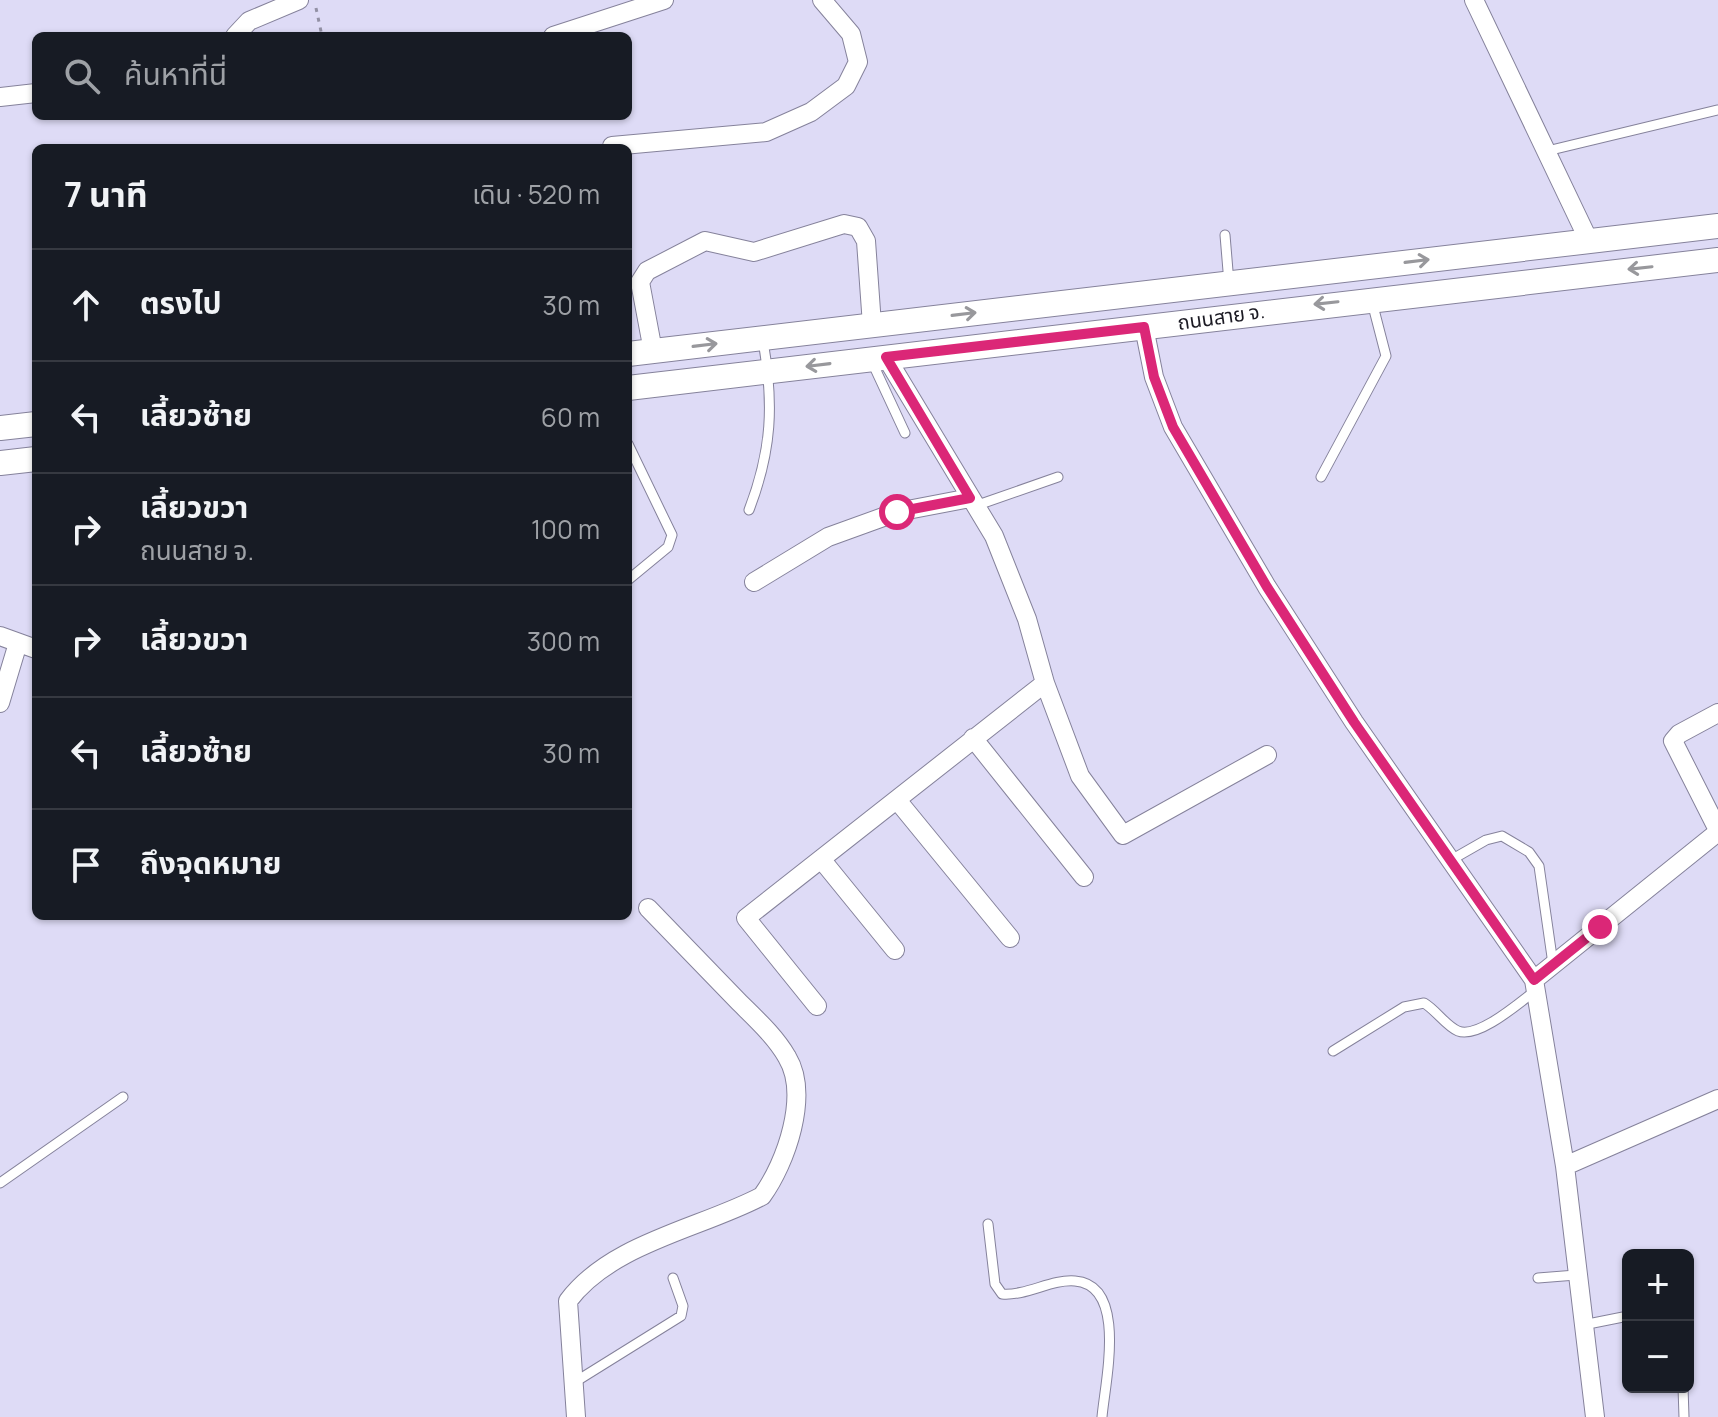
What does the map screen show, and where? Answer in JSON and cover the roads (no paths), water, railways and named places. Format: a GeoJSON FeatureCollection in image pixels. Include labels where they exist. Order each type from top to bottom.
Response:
{"type":"FeatureCollection","features":[{"type":"Feature","properties":{"kind":"main road","name":"ถนนสาย จ."},"geometry":{"type":"LineString","coordinates":[[632,354],[1718,226]]}},
{"type":"Feature","properties":{"kind":"main road","name":"ถนนสาย จ."},"geometry":{"type":"LineString","coordinates":[[632,388],[1371,298],[1718,260]]}},
{"type":"Feature","properties":{"kind":"main road"},"geometry":{"type":"LineString","coordinates":[[0,428],[32,424]]}},
{"type":"Feature","properties":{"kind":"main road"},"geometry":{"type":"LineString","coordinates":[[0,463],[32,459]]}},
{"type":"Feature","properties":{"kind":"street"},"geometry":{"type":"LineString","coordinates":[[239,32],[249,21],[299,0]]}},
{"type":"Feature","properties":{"kind":"street"},"geometry":{"type":"LineString","coordinates":[[565,32],[664,0]]}},
{"type":"Feature","properties":{"kind":"street"},"geometry":{"type":"LineString","coordinates":[[632,144],[766,132],[811,112],[846,86],[858,62],[851,34],[822,0]]}},
{"type":"Feature","properties":{"kind":"street"},"geometry":{"type":"LineString","coordinates":[[1474,0],[1589,241]]}},
{"type":"Feature","properties":{"kind":"street"},"geometry":{"type":"LineString","coordinates":[[0,97],[32,93]]}},
{"type":"Feature","properties":{"kind":"street"},"geometry":{"type":"LineString","coordinates":[[653,351],[640,282],[647,271],[705,241],[754,252],[844,224],[858,227],[866,241],[872,325]]}},
{"type":"Feature","properties":{"kind":"street"},"geometry":{"type":"LineString","coordinates":[[1144,327],[1161,400],[1220,508],[1346,710],[1534,986],[1565,1166],[1595,1417]]}},
{"type":"Feature","properties":{"kind":"street"},"geometry":{"type":"LineString","coordinates":[[878,358],[994,536],[1027,619],[1045,683],[1080,776],[1123,835],[1267,755]]}},
{"type":"Feature","properties":{"kind":"street"},"geometry":{"type":"LineString","coordinates":[[754,582],[828,537],[897,512],[973,502]]}},
{"type":"Feature","properties":{"kind":"street"},"geometry":{"type":"LineString","coordinates":[[0,703],[18,642]]}},
{"type":"Feature","properties":{"kind":"street"},"geometry":{"type":"LineString","coordinates":[[817,1006],[746,918],[1045,683]]}},
{"type":"Feature","properties":{"kind":"street"},"geometry":{"type":"LineString","coordinates":[[1534,986],[1553,964],[1718,831],[1673,741],[1679,734],[1718,713]]}},
{"type":"Feature","properties":{"kind":"street"},"geometry":{"type":"LineString","coordinates":[[973,738],[1084,877]]}},
{"type":"Feature","properties":{"kind":"street"},"geometry":{"type":"LineString","coordinates":[[897,800],[1010,938]]}},
{"type":"Feature","properties":{"kind":"street"},"geometry":{"type":"LineString","coordinates":[[821,859],[895,950]]}},
{"type":"Feature","properties":{"kind":"street"},"geometry":{"type":"LineString","coordinates":[[576,1417],[568,1301],[580,1285],[678,1229],[737,1209],[762,1196],[774,1180],[793,1120],[797,1084],[788,1058],[764,1028],[648,908]]}},
{"type":"Feature","properties":{"kind":"street"},"geometry":{"type":"LineString","coordinates":[[1565,1166],[1718,1099]]}},
{"type":"Feature","properties":{"kind":"lane"},"geometry":{"type":"LineString","coordinates":[[1547,151],[1717,110]]}},
{"type":"Feature","properties":{"kind":"lane"},"geometry":{"type":"LineString","coordinates":[[1225,235],[1229,283]]}},
{"type":"Feature","properties":{"kind":"lane"},"geometry":{"type":"LineString","coordinates":[[1321,477],[1386,356],[1371,298]]}},
{"type":"Feature","properties":{"kind":"lane"},"geometry":{"type":"LineString","coordinates":[[749,510],[761,479],[772,425],[762,338]]}},
{"type":"Feature","properties":{"kind":"lane"},"geometry":{"type":"LineString","coordinates":[[878,358],[905,433]]}},
{"type":"Feature","properties":{"kind":"lane"},"geometry":{"type":"LineString","coordinates":[[632,452],[672,535],[668,547],[632,577]]}},
{"type":"Feature","properties":{"kind":"lane"},"geometry":{"type":"LineString","coordinates":[[973,502],[1058,477]]}},
{"type":"Feature","properties":{"kind":"lane"},"geometry":{"type":"LineString","coordinates":[[1450,860],[1486,840],[1502,836],[1529,852],[1539,866],[1553,964]]}},
{"type":"Feature","properties":{"kind":"lane"},"geometry":{"type":"LineString","coordinates":[[1333,1051],[1404,1007],[1424,1003],[1456,1031],[1469,1033],[1484,1027],[1534,986]]}},
{"type":"Feature","properties":{"kind":"lane"},"geometry":{"type":"LineString","coordinates":[[0,1183],[123,1097]]}},
{"type":"Feature","properties":{"kind":"lane"},"geometry":{"type":"LineString","coordinates":[[988,1224],[995,1284],[1002,1294],[1017,1295],[1072,1281],[1089,1284],[1104,1301],[1111,1321],[1102,1417]]}},
{"type":"Feature","properties":{"kind":"lane"},"geometry":{"type":"LineString","coordinates":[[1538,1278],[1576,1275]]}},
{"type":"Feature","properties":{"kind":"lane"},"geometry":{"type":"LineString","coordinates":[[575,1382],[681,1316],[683,1306],[673,1278]]}},
{"type":"Feature","properties":{"kind":"lane"},"geometry":{"type":"LineString","coordinates":[[1583,1325],[1622,1317]]}},
{"type":"Feature","properties":{"kind":"lane"},"geometry":{"type":"LineString","coordinates":[[1683,1393],[1684,1417]]}}]}
